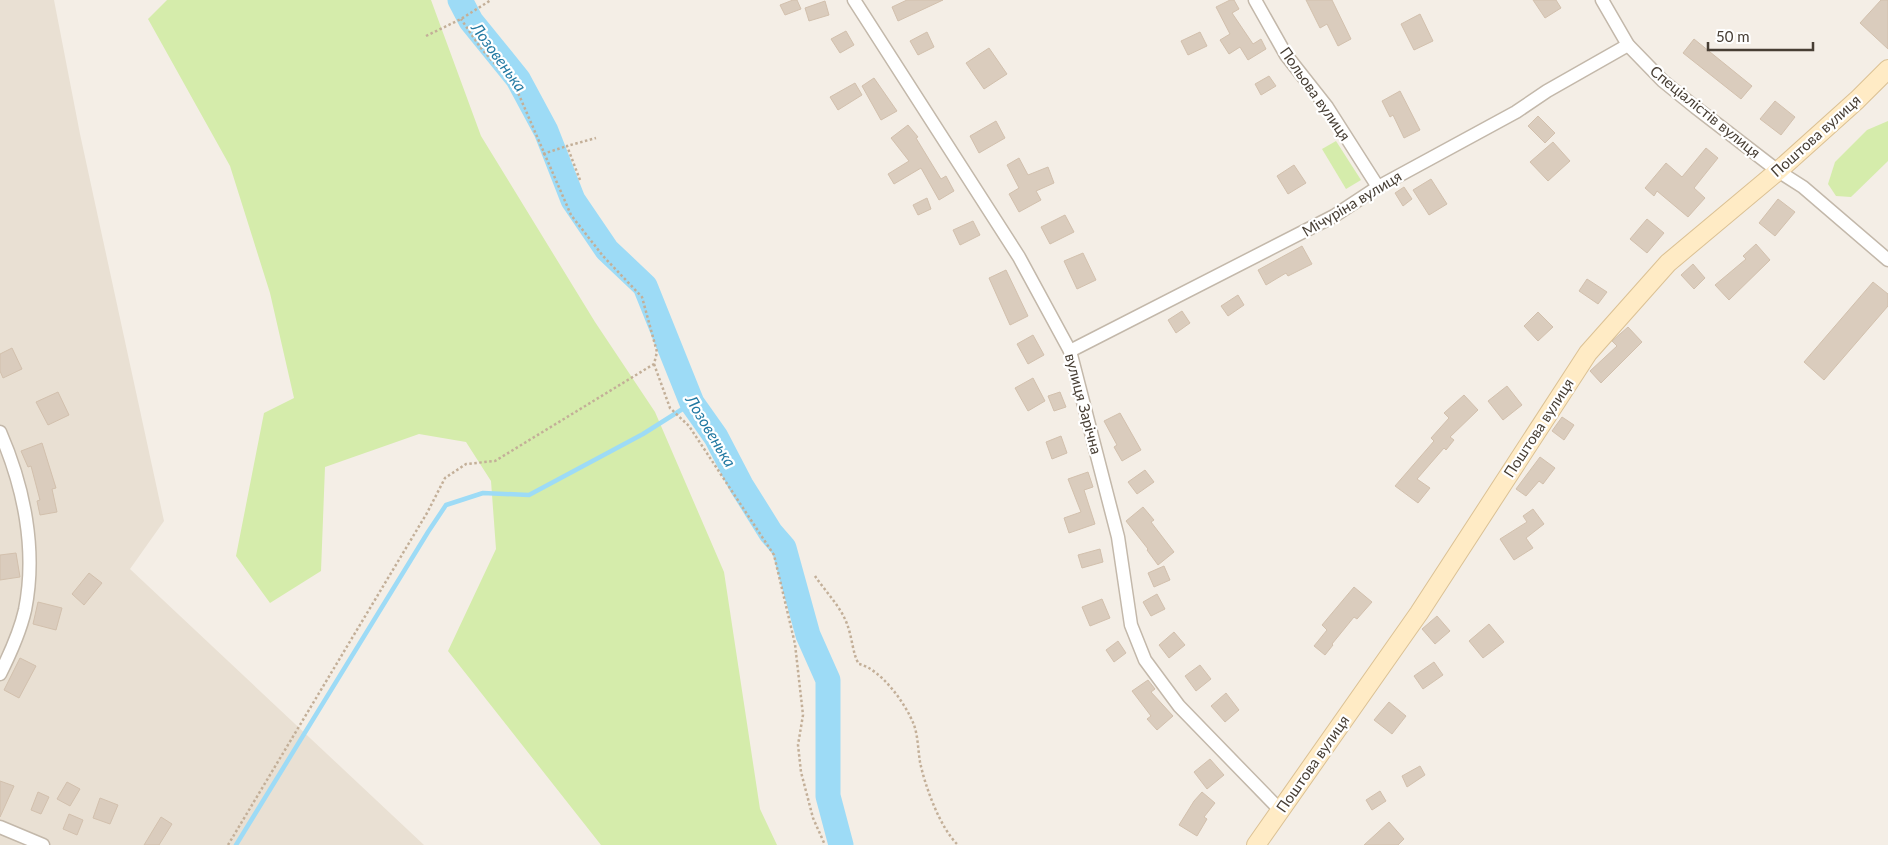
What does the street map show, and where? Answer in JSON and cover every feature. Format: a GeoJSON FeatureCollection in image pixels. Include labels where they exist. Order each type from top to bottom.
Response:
{"type":"FeatureCollection","features":[{"type":"Feature","properties":{"kind":"street","name":"вулиця Зарічна"},"geometry":{"type":"LineString","coordinates":[[854,0],[1019,257],[1070,351],[1118,537],[1130,625],[1146,660],[1179,706],[1281,811]]}},
{"type":"Feature","properties":{"kind":"street","name":"Польова вулиця"},"geometry":{"type":"LineString","coordinates":[[1255,0],[1286,55],[1327,107],[1378,187]]}},
{"type":"Feature","properties":{"kind":"street","name":"Спеціалістів вулиця"},"geometry":{"type":"LineString","coordinates":[[1602,0],[1628,45],[1663,81],[1778,171],[1803,187],[1888,260]]}},
{"type":"Feature","properties":{"kind":"street","name":"Мічуріна вулиця"},"geometry":{"type":"LineString","coordinates":[[1070,351],[1334,216],[1378,187],[1516,112],[1628,45]]}},
{"type":"Feature","properties":{"kind":"street","name":"Поштова вулиця"},"geometry":{"type":"LineString","coordinates":[[1256,845],[1419,613],[1588,353],[1668,263],[1778,171],[1858,100],[1888,69]]}},
{"type":"Feature","properties":{"kind":"street"},"geometry":{"type":"LineString","coordinates":[[0,432],[12,460],[20,487],[28,537],[29,577],[25,611],[10,653],[0,674]]}},
{"type":"Feature","properties":{"kind":"street"},"geometry":{"type":"LineString","coordinates":[[0,827],[43,845]]}},
{"type":"Feature","properties":{"kind":"path"},"geometry":{"type":"LineString","coordinates":[[426,36],[461,19],[491,0]]}},
{"type":"Feature","properties":{"kind":"path"},"geometry":{"type":"LineString","coordinates":[[461,19],[480,47],[516,88],[571,215],[602,256],[642,297],[657,352],[654,364],[670,408],[689,426],[774,555],[796,652],[803,714],[798,745],[802,772],[813,818],[825,845]]}},
{"type":"Feature","properties":{"kind":"path"},"geometry":{"type":"LineString","coordinates":[[543,154],[596,138]]}},
{"type":"Feature","properties":{"kind":"path"},"geometry":{"type":"LineString","coordinates":[[567,146],[580,180]]}},
{"type":"Feature","properties":{"kind":"path"},"geometry":{"type":"LineString","coordinates":[[228,845],[427,513],[445,478],[466,464],[496,461],[654,364]]}},
{"type":"Feature","properties":{"kind":"path"},"geometry":{"type":"LineString","coordinates":[[815,576],[844,617],[854,645],[855,659],[859,664],[868,666],[876,672],[896,695],[913,722],[920,763],[932,803],[953,840],[958,845]]}},
{"type":"Feature","properties":{"kind":"shaded area"},"geometry":{"type":"Polygon","coordinates":[[[0,0],[54,0],[80,134],[164,521],[130,569],[424,845],[0,845],[0,0]]]}},
{"type":"Feature","properties":{"kind":"green space"},"geometry":{"type":"Polygon","coordinates":[[[167,0],[431,0],[481,136],[595,322],[655,412],[724,572],[760,809],[777,845],[601,845],[448,651],[496,549],[491,481],[466,442],[419,434],[325,467],[321,571],[270,603],[236,556],[264,413],[294,398],[270,293],[230,166],[148,19],[167,0]]]}},
{"type":"Feature","properties":{"kind":"green space"},"geometry":{"type":"Polygon","coordinates":[[[1888,121],[1888,161],[1851,197],[1836,196],[1828,184],[1835,162],[1867,130],[1888,121]]]}},
{"type":"Feature","properties":{"kind":"green space"},"geometry":{"type":"Polygon","coordinates":[[[1336,141],[1361,180],[1346,189],[1322,149],[1336,141]]]}},
{"type":"Feature","properties":{"kind":"building"},"geometry":{"type":"Polygon","coordinates":[[[797,0],[801,9],[785,15],[780,5],[797,0]]]}},
{"type":"Feature","properties":{"kind":"building"},"geometry":{"type":"Polygon","coordinates":[[[907,0],[943,0],[898,21],[892,7],[907,0]]]}},
{"type":"Feature","properties":{"kind":"building"},"geometry":{"type":"Polygon","coordinates":[[[1234,0],[1239,9],[1232,13],[1253,44],[1261,39],[1266,49],[1248,60],[1240,47],[1229,54],[1220,40],[1230,34],[1216,7],[1234,0]]]}},
{"type":"Feature","properties":{"kind":"building"},"geometry":{"type":"Polygon","coordinates":[[[1306,0],[1332,0],[1351,39],[1338,46],[1327,24],[1320,28],[1306,0]]]}},
{"type":"Feature","properties":{"kind":"building"},"geometry":{"type":"Polygon","coordinates":[[[1533,0],[1556,0],[1561,8],[1545,18],[1533,0]]]}},
{"type":"Feature","properties":{"kind":"building"},"geometry":{"type":"Polygon","coordinates":[[[1881,0],[1888,0],[1888,49],[1860,23],[1881,0]]]}},
{"type":"Feature","properties":{"kind":"building"},"geometry":{"type":"Polygon","coordinates":[[[825,1],[829,15],[809,21],[805,8],[825,1]]]}},
{"type":"Feature","properties":{"kind":"building"},"geometry":{"type":"Polygon","coordinates":[[[1420,14],[1433,41],[1414,50],[1401,24],[1420,14]]]}},
{"type":"Feature","properties":{"kind":"building"},"geometry":{"type":"Polygon","coordinates":[[[846,31],[854,45],[840,53],[831,39],[846,31]]]}},
{"type":"Feature","properties":{"kind":"building"},"geometry":{"type":"Polygon","coordinates":[[[927,32],[934,47],[918,55],[910,41],[927,32]]]}},
{"type":"Feature","properties":{"kind":"building"},"geometry":{"type":"Polygon","coordinates":[[[1200,32],[1207,46],[1188,55],[1181,41],[1200,32]]]}},
{"type":"Feature","properties":{"kind":"building"},"geometry":{"type":"Polygon","coordinates":[[[1694,39],[1752,86],[1741,99],[1683,53],[1694,39]]]}},
{"type":"Feature","properties":{"kind":"building"},"geometry":{"type":"Polygon","coordinates":[[[989,48],[1007,74],[984,89],[966,63],[989,48]]]}},
{"type":"Feature","properties":{"kind":"building"},"geometry":{"type":"Polygon","coordinates":[[[1269,76],[1276,86],[1261,95],[1255,84],[1269,76]]]}},
{"type":"Feature","properties":{"kind":"building"},"geometry":{"type":"Polygon","coordinates":[[[874,78],[897,111],[881,120],[862,86],[874,78]]]}},
{"type":"Feature","properties":{"kind":"building"},"geometry":{"type":"Polygon","coordinates":[[[855,83],[862,95],[838,110],[830,97],[855,83]]]}},
{"type":"Feature","properties":{"kind":"building"},"geometry":{"type":"Polygon","coordinates":[[[1400,91],[1420,130],[1404,138],[1393,115],[1390,117],[1382,101],[1400,91]]]}},
{"type":"Feature","properties":{"kind":"building"},"geometry":{"type":"Polygon","coordinates":[[[1775,101],[1795,117],[1781,135],[1760,119],[1775,101]]]}},
{"type":"Feature","properties":{"kind":"building"},"geometry":{"type":"Polygon","coordinates":[[[1538,116],[1555,133],[1545,143],[1528,126],[1538,116]]]}},
{"type":"Feature","properties":{"kind":"building"},"geometry":{"type":"Polygon","coordinates":[[[996,121],[1005,138],[979,153],[970,136],[996,121]]]}},
{"type":"Feature","properties":{"kind":"building"},"geometry":{"type":"Polygon","coordinates":[[[908,125],[918,137],[916,138],[941,179],[946,176],[954,191],[939,200],[921,168],[894,184],[888,174],[909,161],[891,138],[908,125]]]}},
{"type":"Feature","properties":{"kind":"building"},"geometry":{"type":"Polygon","coordinates":[[[1553,142],[1570,161],[1548,181],[1530,162],[1553,142]]]}},
{"type":"Feature","properties":{"kind":"building"},"geometry":{"type":"Polygon","coordinates":[[[1706,148],[1718,158],[1694,188],[1705,198],[1688,217],[1657,191],[1654,196],[1645,188],[1666,163],[1682,177],[1706,148]]]}},
{"type":"Feature","properties":{"kind":"building"},"geometry":{"type":"Polygon","coordinates":[[[1019,158],[1028,175],[1048,167],[1054,183],[1036,191],[1041,200],[1019,212],[1009,194],[1019,188],[1007,165],[1019,158]]]}},
{"type":"Feature","properties":{"kind":"building"},"geometry":{"type":"Polygon","coordinates":[[[1294,165],[1306,183],[1288,194],[1277,176],[1294,165]]]}},
{"type":"Feature","properties":{"kind":"building"},"geometry":{"type":"Polygon","coordinates":[[[1431,179],[1447,204],[1429,215],[1413,190],[1431,179]]]}},
{"type":"Feature","properties":{"kind":"building"},"geometry":{"type":"Polygon","coordinates":[[[1404,187],[1412,199],[1403,206],[1395,193],[1404,187]]]}},
{"type":"Feature","properties":{"kind":"building"},"geometry":{"type":"Polygon","coordinates":[[[927,198],[931,209],[918,215],[913,205],[927,198]]]}},
{"type":"Feature","properties":{"kind":"building"},"geometry":{"type":"Polygon","coordinates":[[[1778,199],[1795,212],[1775,236],[1759,223],[1778,199]]]}},
{"type":"Feature","properties":{"kind":"building"},"geometry":{"type":"Polygon","coordinates":[[[1065,215],[1074,232],[1050,244],[1041,227],[1065,215]]]}},
{"type":"Feature","properties":{"kind":"building"},"geometry":{"type":"Polygon","coordinates":[[[1647,219],[1664,233],[1647,253],[1630,239],[1647,219]]]}},
{"type":"Feature","properties":{"kind":"building"},"geometry":{"type":"Polygon","coordinates":[[[973,221],[980,235],[960,245],[953,230],[973,221]]]}},
{"type":"Feature","properties":{"kind":"building"},"geometry":{"type":"Polygon","coordinates":[[[1756,244],[1770,260],[1729,300],[1715,285],[1746,259],[1743,256],[1756,244]]]}},
{"type":"Feature","properties":{"kind":"building"},"geometry":{"type":"Polygon","coordinates":[[[1302,246],[1312,264],[1288,276],[1286,273],[1266,285],[1258,270],[1302,246]]]}},
{"type":"Feature","properties":{"kind":"building"},"geometry":{"type":"Polygon","coordinates":[[[1083,253],[1096,280],[1077,289],[1064,261],[1083,253]]]}},
{"type":"Feature","properties":{"kind":"building"},"geometry":{"type":"Polygon","coordinates":[[[1693,264],[1705,278],[1694,289],[1681,275],[1693,264]]]}},
{"type":"Feature","properties":{"kind":"building"},"geometry":{"type":"Polygon","coordinates":[[[1006,270],[1028,316],[1010,325],[989,278],[1006,270]]]}},
{"type":"Feature","properties":{"kind":"building"},"geometry":{"type":"Polygon","coordinates":[[[1587,279],[1607,292],[1598,304],[1579,291],[1587,279]]]}},
{"type":"Feature","properties":{"kind":"building"},"geometry":{"type":"Polygon","coordinates":[[[1873,282],[1888,294],[1888,306],[1824,380],[1804,362],[1873,282]]]}},
{"type":"Feature","properties":{"kind":"building"},"geometry":{"type":"Polygon","coordinates":[[[1238,295],[1244,305],[1228,316],[1221,306],[1238,295]]]}},
{"type":"Feature","properties":{"kind":"building"},"geometry":{"type":"Polygon","coordinates":[[[1182,311],[1190,323],[1176,333],[1168,320],[1182,311]]]}},
{"type":"Feature","properties":{"kind":"building"},"geometry":{"type":"Polygon","coordinates":[[[1538,312],[1553,327],[1538,341],[1524,326],[1538,312]]]}},
{"type":"Feature","properties":{"kind":"building"},"geometry":{"type":"Polygon","coordinates":[[[1628,327],[1642,342],[1601,383],[1590,371],[1617,346],[1612,341],[1628,327]]]}},
{"type":"Feature","properties":{"kind":"building"},"geometry":{"type":"Polygon","coordinates":[[[1033,335],[1044,355],[1028,364],[1017,344],[1033,335]]]}},
{"type":"Feature","properties":{"kind":"building"},"geometry":{"type":"Polygon","coordinates":[[[12,348],[22,369],[3,378],[0,371],[0,354],[12,348]]]}},
{"type":"Feature","properties":{"kind":"building"},"geometry":{"type":"Polygon","coordinates":[[[1033,378],[1045,401],[1028,411],[1015,388],[1033,378]]]}},
{"type":"Feature","properties":{"kind":"building"},"geometry":{"type":"Polygon","coordinates":[[[1507,386],[1522,405],[1503,420],[1488,401],[1507,386]]]}},
{"type":"Feature","properties":{"kind":"building"},"geometry":{"type":"Polygon","coordinates":[[[58,392],[69,415],[48,425],[36,402],[58,392]]]}},
{"type":"Feature","properties":{"kind":"building"},"geometry":{"type":"Polygon","coordinates":[[[1060,392],[1066,407],[1054,411],[1048,396],[1060,392]]]}},
{"type":"Feature","properties":{"kind":"building"},"geometry":{"type":"Polygon","coordinates":[[[1464,395],[1478,410],[1450,437],[1454,440],[1446,450],[1444,448],[1417,479],[1430,488],[1418,503],[1395,486],[1434,441],[1431,438],[1449,418],[1444,413],[1464,395]]]}},
{"type":"Feature","properties":{"kind":"building"},"geometry":{"type":"Polygon","coordinates":[[[1120,413],[1141,450],[1122,461],[1114,447],[1117,445],[1104,421],[1120,413]]]}},
{"type":"Feature","properties":{"kind":"building"},"geometry":{"type":"Polygon","coordinates":[[[1562,417],[1574,425],[1564,440],[1552,431],[1562,417]]]}},
{"type":"Feature","properties":{"kind":"building"},"geometry":{"type":"Polygon","coordinates":[[[1061,436],[1067,453],[1052,459],[1046,442],[1061,436]]]}},
{"type":"Feature","properties":{"kind":"building"},"geometry":{"type":"Polygon","coordinates":[[[42,443],[56,488],[52,489],[57,512],[40,515],[37,501],[40,500],[31,466],[28,467],[21,451],[42,443]]]}},
{"type":"Feature","properties":{"kind":"building"},"geometry":{"type":"Polygon","coordinates":[[[1540,457],[1555,468],[1543,484],[1539,481],[1526,496],[1516,489],[1540,457]]]}},
{"type":"Feature","properties":{"kind":"building"},"geometry":{"type":"Polygon","coordinates":[[[1145,470],[1154,482],[1137,494],[1128,482],[1145,470]]]}},
{"type":"Feature","properties":{"kind":"building"},"geometry":{"type":"Polygon","coordinates":[[[1088,472],[1093,487],[1084,490],[1095,524],[1069,533],[1064,518],[1081,512],[1068,479],[1088,472]]]}},
{"type":"Feature","properties":{"kind":"building"},"geometry":{"type":"Polygon","coordinates":[[[1143,507],[1154,520],[1151,522],[1174,552],[1158,565],[1126,521],[1143,507]]]}},
{"type":"Feature","properties":{"kind":"building"},"geometry":{"type":"Polygon","coordinates":[[[1533,509],[1544,524],[1526,538],[1533,548],[1514,560],[1500,539],[1527,522],[1523,516],[1533,509]]]}},
{"type":"Feature","properties":{"kind":"building"},"geometry":{"type":"Polygon","coordinates":[[[1100,549],[1103,562],[1082,568],[1078,555],[1100,549]]]}},
{"type":"Feature","properties":{"kind":"building"},"geometry":{"type":"Polygon","coordinates":[[[16,553],[20,577],[0,580],[0,555],[16,553]]]}},
{"type":"Feature","properties":{"kind":"building"},"geometry":{"type":"Polygon","coordinates":[[[1164,566],[1170,580],[1154,587],[1148,573],[1164,566]]]}},
{"type":"Feature","properties":{"kind":"building"},"geometry":{"type":"Polygon","coordinates":[[[89,573],[102,583],[84,605],[72,594],[89,573]]]}},
{"type":"Feature","properties":{"kind":"building"},"geometry":{"type":"Polygon","coordinates":[[[1354,587],[1372,602],[1357,619],[1354,617],[1325,655],[1314,646],[1327,630],[1322,625],[1354,587]]]}},
{"type":"Feature","properties":{"kind":"building"},"geometry":{"type":"Polygon","coordinates":[[[1157,594],[1165,609],[1151,616],[1143,602],[1157,594]]]}},
{"type":"Feature","properties":{"kind":"building"},"geometry":{"type":"Polygon","coordinates":[[[1102,599],[1110,618],[1090,626],[1082,607],[1102,599]]]}},
{"type":"Feature","properties":{"kind":"building"},"geometry":{"type":"Polygon","coordinates":[[[38,602],[62,608],[56,630],[33,624],[38,602]]]}},
{"type":"Feature","properties":{"kind":"building"},"geometry":{"type":"Polygon","coordinates":[[[1437,616],[1450,631],[1435,644],[1422,629],[1437,616]]]}},
{"type":"Feature","properties":{"kind":"building"},"geometry":{"type":"Polygon","coordinates":[[[1489,624],[1504,642],[1483,658],[1469,641],[1489,624]]]}},
{"type":"Feature","properties":{"kind":"building"},"geometry":{"type":"Polygon","coordinates":[[[1174,632],[1185,645],[1169,658],[1159,645],[1174,632]]]}},
{"type":"Feature","properties":{"kind":"building"},"geometry":{"type":"Polygon","coordinates":[[[1118,641],[1126,653],[1114,662],[1106,650],[1118,641]]]}},
{"type":"Feature","properties":{"kind":"building"},"geometry":{"type":"Polygon","coordinates":[[[20,658],[36,666],[19,698],[4,690],[20,658]]]}},
{"type":"Feature","properties":{"kind":"building"},"geometry":{"type":"Polygon","coordinates":[[[1434,662],[1443,675],[1423,689],[1414,676],[1434,662]]]}},
{"type":"Feature","properties":{"kind":"building"},"geometry":{"type":"Polygon","coordinates":[[[1200,665],[1211,679],[1196,691],[1185,676],[1200,665]]]}},
{"type":"Feature","properties":{"kind":"building"},"geometry":{"type":"Polygon","coordinates":[[[1148,680],[1155,689],[1151,692],[1173,716],[1157,730],[1147,719],[1151,716],[1132,691],[1148,680]]]}},
{"type":"Feature","properties":{"kind":"building"},"geometry":{"type":"Polygon","coordinates":[[[1226,693],[1239,710],[1225,722],[1211,706],[1226,693]]]}},
{"type":"Feature","properties":{"kind":"building"},"geometry":{"type":"Polygon","coordinates":[[[1389,702],[1406,716],[1392,734],[1374,720],[1389,702]]]}},
{"type":"Feature","properties":{"kind":"building"},"geometry":{"type":"Polygon","coordinates":[[[1210,759],[1224,775],[1207,789],[1194,772],[1210,759]]]}},
{"type":"Feature","properties":{"kind":"building"},"geometry":{"type":"Polygon","coordinates":[[[1420,766],[1425,775],[1407,787],[1402,776],[1420,766]]]}},
{"type":"Feature","properties":{"kind":"building"},"geometry":{"type":"Polygon","coordinates":[[[0,781],[14,786],[0,817],[0,781]]]}},
{"type":"Feature","properties":{"kind":"building"},"geometry":{"type":"Polygon","coordinates":[[[67,782],[80,789],[70,806],[57,799],[67,782]]]}},
{"type":"Feature","properties":{"kind":"building"},"geometry":{"type":"Polygon","coordinates":[[[1380,791],[1386,801],[1372,810],[1366,800],[1380,791]]]}},
{"type":"Feature","properties":{"kind":"building"},"geometry":{"type":"Polygon","coordinates":[[[38,792],[49,797],[41,814],[31,810],[38,792]]]}},
{"type":"Feature","properties":{"kind":"building"},"geometry":{"type":"Polygon","coordinates":[[[1202,792],[1215,803],[1204,817],[1207,819],[1197,836],[1179,825],[1202,792]]]}},
{"type":"Feature","properties":{"kind":"building"},"geometry":{"type":"Polygon","coordinates":[[[100,798],[118,805],[110,824],[93,818],[100,798]]]}},
{"type":"Feature","properties":{"kind":"building"},"geometry":{"type":"Polygon","coordinates":[[[69,814],[83,820],[77,835],[63,829],[69,814]]]}},
{"type":"Feature","properties":{"kind":"building"},"geometry":{"type":"Polygon","coordinates":[[[161,817],[172,824],[159,845],[144,845],[161,817]]]}},
{"type":"Feature","properties":{"kind":"building"},"geometry":{"type":"Polygon","coordinates":[[[1389,822],[1404,839],[1398,845],[1364,845],[1389,822]]]}},
{"type":"Feature","properties":{"kind":"waterway","name":"Лозовенька"},"geometry":{"type":"LineString","coordinates":[[460,0],[471,21],[518,79],[546,131],[573,200],[607,250],[645,286],[692,403],[716,437],[741,485],[771,533],[784,548],[808,635],[828,680],[828,796],[841,845]]}},
{"type":"Feature","properties":{"kind":"waterway"},"geometry":{"type":"LineString","coordinates":[[236,845],[446,505],[483,493],[529,495],[643,434],[692,403]]}}]}
